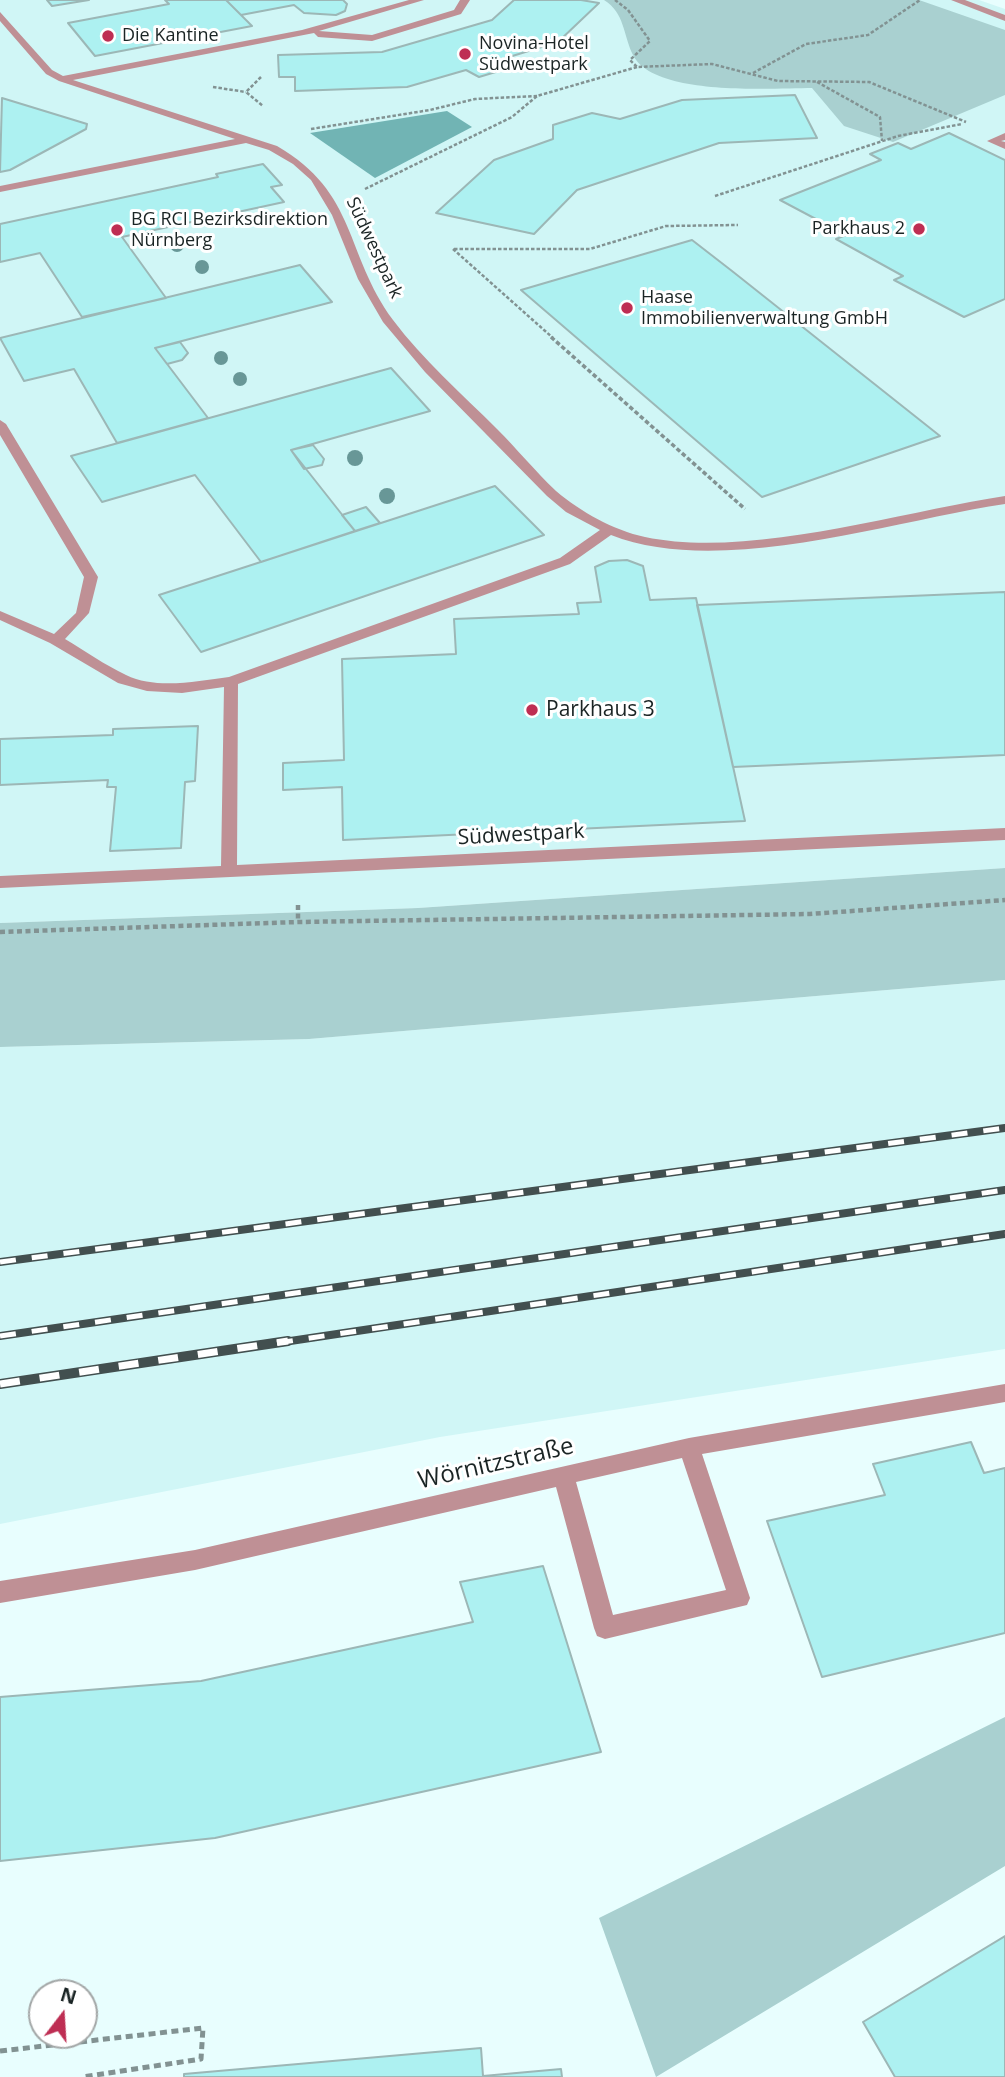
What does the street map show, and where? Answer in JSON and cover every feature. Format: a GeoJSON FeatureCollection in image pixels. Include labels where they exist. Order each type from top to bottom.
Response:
{"type":"FeatureCollection","features":[{"type":"Feature","properties":{"kind":"street"},"geometry":{"type":"LineString","coordinates":[[62,79],[303,33],[419,0]]}},
{"type":"Feature","properties":{"kind":"street"},"geometry":{"type":"LineString","coordinates":[[303,33],[372,38],[457,12],[465,0]]}},
{"type":"Feature","properties":{"kind":"street"},"geometry":{"type":"LineString","coordinates":[[956,0],[1005,19]]}},
{"type":"Feature","properties":{"kind":"street","name":"Südwestpark"},"geometry":{"type":"LineString","coordinates":[[0,15],[49,72],[62,79],[248,139],[293,157],[312,173],[343,224],[361,274],[376,302],[406,344],[568,508],[609,530],[647,541],[696,546],[779,539],[1005,500]]}},
{"type":"Feature","properties":{"kind":"street"},"geometry":{"type":"LineString","coordinates":[[1005,136],[988,143],[1005,146]]}},
{"type":"Feature","properties":{"kind":"street"},"geometry":{"type":"LineString","coordinates":[[0,189],[248,139]]}},
{"type":"Feature","properties":{"kind":"street"},"geometry":{"type":"LineString","coordinates":[[0,424],[91,577],[88,606],[75,624],[55,640]]}},
{"type":"Feature","properties":{"kind":"street"},"geometry":{"type":"LineString","coordinates":[[0,615],[55,640],[123,680],[182,688],[231,681],[565,561],[609,530]]}},
{"type":"Feature","properties":{"kind":"street"},"geometry":{"type":"LineString","coordinates":[[229,871],[231,681]]}},
{"type":"Feature","properties":{"kind":"street","name":"Südwestpark"},"geometry":{"type":"LineString","coordinates":[[0,882],[1005,834]]}},
{"type":"Feature","properties":{"kind":"street","name":"Wörnitzstraße"},"geometry":{"type":"LineString","coordinates":[[0,1592],[195,1560],[690,1447],[1005,1392]]}},
{"type":"Feature","properties":{"kind":"street"},"geometry":{"type":"LineString","coordinates":[[564,1476],[605,1628],[739,1598],[690,1447]]}},
{"type":"Feature","properties":{"kind":"path"},"geometry":{"type":"LineString","coordinates":[[615,0],[628,10],[650,40],[630,60],[637,67]]}},
{"type":"Feature","properties":{"kind":"path"},"geometry":{"type":"LineString","coordinates":[[752,74],[806,44],[868,35],[920,0]]}},
{"type":"Feature","properties":{"kind":"path"},"geometry":{"type":"LineString","coordinates":[[248,139],[430,110],[475,99],[537,96],[637,67],[712,64],[778,81],[869,82],[971,124],[935,127],[882,141],[715,196]]}},
{"type":"Feature","properties":{"kind":"path"},"geometry":{"type":"LineString","coordinates":[[246,92],[262,76]]}},
{"type":"Feature","properties":{"kind":"path"},"geometry":{"type":"LineString","coordinates":[[815,81],[880,117],[882,141]]}},
{"type":"Feature","properties":{"kind":"path"},"geometry":{"type":"LineString","coordinates":[[209,86],[246,92],[270,112],[275,135]]}},
{"type":"Feature","properties":{"kind":"path"},"geometry":{"type":"LineString","coordinates":[[327,194],[367,189],[465,137],[512,117],[537,96]]}},
{"type":"Feature","properties":{"kind":"path"},"geometry":{"type":"LineString","coordinates":[[738,225],[666,226],[590,249],[453,249],[779,539]]}},
{"type":"Feature","properties":{"kind":"path"},"geometry":{"type":"LineString","coordinates":[[0,932],[298,922],[810,914],[1005,900]]}},
{"type":"Feature","properties":{"kind":"path"},"geometry":{"type":"LineString","coordinates":[[0,2051],[203,2028],[201,2059],[82,2077]]}},
{"type":"Feature","properties":{"kind":"shaded area"},"geometry":{"type":"Polygon","coordinates":[[[0,0],[979,0],[1005,9],[1005,868],[418,908],[0,923],[0,0]]]}},
{"type":"Feature","properties":{"kind":"shaded area"},"geometry":{"type":"Polygon","coordinates":[[[604,0],[919,0],[1005,30],[1005,95],[893,142],[844,126],[812,88],[743,89],[688,84],[664,78],[645,68],[633,55],[620,18],[604,0]]]}},
{"type":"Feature","properties":{"kind":"shaded area"},"geometry":{"type":"Polygon","coordinates":[[[447,111],[472,127],[375,178],[310,133],[447,111]]]}},
{"type":"Feature","properties":{"kind":"shaded area"},"geometry":{"type":"Polygon","coordinates":[[[1005,868],[1005,980],[309,1039],[0,1047],[0,923],[418,908],[1005,868]]]}},
{"type":"Feature","properties":{"kind":"shaded area"},"geometry":{"type":"Polygon","coordinates":[[[1005,980],[1005,1349],[440,1437],[0,1524],[0,1047],[309,1039],[1005,980]]]}},
{"type":"Feature","properties":{"kind":"shaded area"},"geometry":{"type":"Polygon","coordinates":[[[1005,1717],[1005,1866],[656,2077],[599,1918],[1005,1717]]]}},
{"type":"Feature","properties":{"kind":"building"},"geometry":{"type":"Polygon","coordinates":[[[47,0],[89,0],[52,6],[47,0]]]}},
{"type":"Feature","properties":{"kind":"building"},"geometry":{"type":"Polygon","coordinates":[[[165,0],[226,0],[252,26],[95,56],[68,23],[169,4],[165,0]]]}},
{"type":"Feature","properties":{"kind":"building"},"geometry":{"type":"Polygon","coordinates":[[[226,0],[343,0],[347,4],[345,11],[336,15],[304,13],[294,5],[241,15],[226,0]]]}},
{"type":"Feature","properties":{"kind":"building"},"geometry":{"type":"Polygon","coordinates":[[[514,0],[581,0],[599,3],[558,42],[496,61],[509,68],[479,77],[466,70],[407,87],[295,91],[295,77],[279,77],[278,55],[382,52],[492,20],[514,0]]]}},
{"type":"Feature","properties":{"kind":"building"},"geometry":{"type":"Polygon","coordinates":[[[795,95],[817,138],[719,143],[577,190],[534,234],[436,213],[494,160],[553,139],[553,125],[592,113],[620,119],[682,100],[795,95]]]}},
{"type":"Feature","properties":{"kind":"building"},"geometry":{"type":"Polygon","coordinates":[[[2,98],[87,124],[86,129],[10,170],[0,172],[2,98]]]}},
{"type":"Feature","properties":{"kind":"building","name":"Parkhaus 2"},"geometry":{"type":"Polygon","coordinates":[[[949,133],[1005,160],[1005,299],[964,317],[894,280],[903,276],[836,239],[846,235],[780,200],[881,160],[870,154],[898,143],[911,149],[949,133]]]}},
{"type":"Feature","properties":{"kind":"building"},"geometry":{"type":"Polygon","coordinates":[[[263,164],[282,185],[271,187],[284,202],[122,237],[166,298],[82,317],[40,253],[0,262],[0,224],[218,177],[216,174],[263,164]]]}},
{"type":"Feature","properties":{"kind":"building"},"geometry":{"type":"Polygon","coordinates":[[[692,240],[940,436],[762,497],[521,290],[692,240]]]}},
{"type":"Feature","properties":{"kind":"building"},"geometry":{"type":"Polygon","coordinates":[[[300,265],[332,302],[155,348],[208,418],[117,443],[74,369],[24,381],[0,338],[300,265]]]}},
{"type":"Feature","properties":{"kind":"building"},"geometry":{"type":"Polygon","coordinates":[[[180,342],[188,353],[182,360],[167,364],[155,348],[180,342]]]}},
{"type":"Feature","properties":{"kind":"building"},"geometry":{"type":"Polygon","coordinates":[[[391,368],[430,411],[291,450],[355,531],[261,562],[195,475],[102,502],[71,456],[391,368]]]}},
{"type":"Feature","properties":{"kind":"building"},"geometry":{"type":"Polygon","coordinates":[[[313,445],[324,459],[322,465],[304,469],[291,450],[313,445]]]}},
{"type":"Feature","properties":{"kind":"building"},"geometry":{"type":"Polygon","coordinates":[[[495,486],[544,535],[201,652],[159,595],[495,486]]]}},
{"type":"Feature","properties":{"kind":"building"},"geometry":{"type":"Polygon","coordinates":[[[366,507],[380,523],[355,531],[342,515],[366,507]]]}},
{"type":"Feature","properties":{"kind":"building","name":"Parkhaus 3"},"geometry":{"type":"Polygon","coordinates":[[[627,560],[643,566],[650,600],[696,598],[745,821],[343,840],[342,787],[283,790],[283,763],[344,760],[342,659],[456,654],[454,619],[579,614],[577,603],[601,602],[595,567],[609,561],[627,560]]]}},
{"type":"Feature","properties":{"kind":"building"},"geometry":{"type":"Polygon","coordinates":[[[1005,592],[1005,755],[733,767],[697,605],[1005,592]]]}},
{"type":"Feature","properties":{"kind":"building"},"geometry":{"type":"Polygon","coordinates":[[[198,726],[195,781],[185,782],[181,848],[110,851],[116,787],[107,787],[108,780],[0,785],[0,739],[113,735],[113,729],[198,726]]]}},
{"type":"Feature","properties":{"kind":"building"},"geometry":{"type":"Polygon","coordinates":[[[971,1442],[984,1473],[1005,1468],[1005,1633],[822,1677],[767,1521],[885,1495],[873,1464],[971,1442]]]}},
{"type":"Feature","properties":{"kind":"building"},"geometry":{"type":"Polygon","coordinates":[[[543,1566],[601,1752],[215,1838],[0,1861],[0,1697],[201,1681],[473,1622],[460,1582],[543,1566]]]}},
{"type":"Feature","properties":{"kind":"building"},"geometry":{"type":"Polygon","coordinates":[[[1005,1936],[1005,2077],[895,2077],[863,2022],[1005,1936]]]}},
{"type":"Feature","properties":{"kind":"building"},"geometry":{"type":"Polygon","coordinates":[[[481,2048],[483,2076],[561,2069],[562,2077],[184,2077],[184,2074],[481,2048]]]}},
{"type":"Feature","properties":{"kind":"railway"},"geometry":{"type":"LineString","coordinates":[[0,1262],[1005,1128]]}},
{"type":"Feature","properties":{"kind":"railway"},"geometry":{"type":"LineString","coordinates":[[0,1336],[1005,1190]]}},
{"type":"Feature","properties":{"kind":"railway"},"geometry":{"type":"LineString","coordinates":[[277,1343],[1005,1234]]}},
{"type":"Feature","properties":{"kind":"railway"},"geometry":{"type":"LineString","coordinates":[[0,1384],[288,1341]]}},
{"type":"Feature","properties":{"kind":"place","name":"Die Kantine"},"geometry":{"type":"Point","coordinates":[108,36]}},
{"type":"Feature","properties":{"kind":"place","name":"Novina-Hotel Südwestpark"},"geometry":{"type":"Point","coordinates":[465,54]}},
{"type":"Feature","properties":{"kind":"place","name":"Parkhaus 2"},"geometry":{"type":"Point","coordinates":[919,229]}},
{"type":"Feature","properties":{"kind":"place","name":"BG RCI Bezirksdirektion Nürnberg"},"geometry":{"type":"Point","coordinates":[117,230]}},
{"type":"Feature","properties":{"kind":"place","name":"Haase Immobilienverwaltung GmbH"},"geometry":{"type":"Point","coordinates":[627,308]}},
{"type":"Feature","properties":{"kind":"place","name":"Parkhaus 3"},"geometry":{"type":"Point","coordinates":[532,710]}}]}
